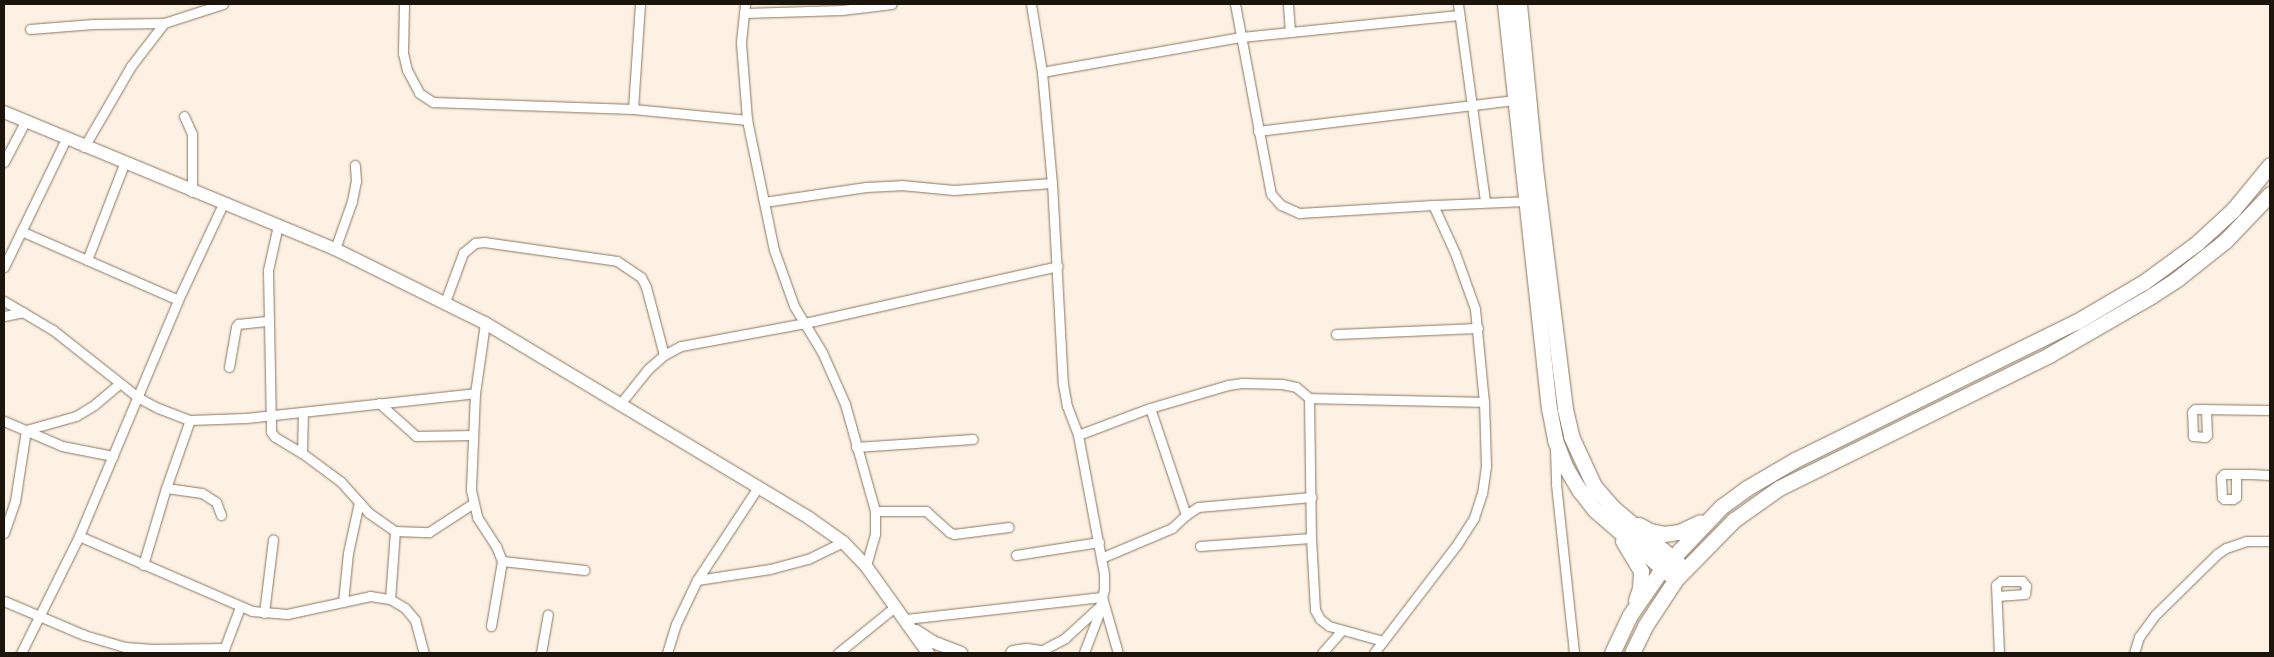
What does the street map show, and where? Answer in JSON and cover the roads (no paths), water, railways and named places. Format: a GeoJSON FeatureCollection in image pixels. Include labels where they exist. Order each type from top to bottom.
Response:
{"type":"FeatureCollection","features":[{"type":"Feature","properties":{"kind":"main road"},"geometry":{"type":"LineString","coordinates":[[1505,4],[1549,408],[1555,440],[1566,468],[1580,492],[1627,547],[1641,571],[1640,588],[1612,653]]}},
{"type":"Feature","properties":{"kind":"main road"},"geometry":{"type":"LineString","coordinates":[[1519,4],[1535,168],[1565,409],[1571,436],[1594,486],[1667,563]]}},
{"type":"Feature","properties":{"kind":"main road"},"geometry":{"type":"LineString","coordinates":[[4,112],[124,164],[278,225],[335,250],[484,323],[758,487],[843,542],[866,566],[908,622],[928,653]]}},
{"type":"Feature","properties":{"kind":"main road"},"geometry":{"type":"LineString","coordinates":[[1612,507],[1650,531],[1664,534],[1679,532],[1692,527],[1747,488],[1795,460],[2003,360],[2076,322],[2144,282],[2204,236],[2233,210],[2270,164]]}},
{"type":"Feature","properties":{"kind":"main road"},"geometry":{"type":"LineString","coordinates":[[1632,653],[1645,626],[1681,574],[1734,520],[1779,488],[2049,355],[2177,280],[2225,241],[2270,194]]}},
{"type":"Feature","properties":{"kind":"main road"},"geometry":{"type":"LineString","coordinates":[[1630,615],[1667,563],[1722,507]]}},
{"type":"Feature","properties":{"kind":"main road"},"geometry":{"type":"LineString","coordinates":[[1595,510],[1681,574]]}},
{"type":"Feature","properties":{"kind":"main road"},"geometry":{"type":"LineString","coordinates":[[908,622],[933,642],[961,653]]}},
{"type":"Feature","properties":{"kind":"main road"},"geometry":{"type":"LineString","coordinates":[[1013,653],[1040,653]]}},
{"type":"Feature","properties":{"kind":"street"},"geometry":{"type":"LineString","coordinates":[[30,29],[93,24],[164,23],[223,4]]}},
{"type":"Feature","properties":{"kind":"street"},"geometry":{"type":"LineString","coordinates":[[404,4],[403,54],[407,70],[420,93],[433,102],[633,109],[747,120]]}},
{"type":"Feature","properties":{"kind":"street"},"geometry":{"type":"LineString","coordinates":[[633,109],[640,4]]}},
{"type":"Feature","properties":{"kind":"street"},"geometry":{"type":"LineString","coordinates":[[866,566],[875,534],[875,511],[845,404],[832,373],[794,306],[774,250],[747,120],[741,43],[744,8],[842,10],[892,4]]}},
{"type":"Feature","properties":{"kind":"street"},"geometry":{"type":"LineString","coordinates":[[1031,4],[1042,72],[1052,183],[1063,384],[1078,435],[1104,574],[1101,602],[1084,653]]}},
{"type":"Feature","properties":{"kind":"street"},"geometry":{"type":"LineString","coordinates":[[1236,4],[1271,194],[1282,205],[1294,212],[1527,201]]}},
{"type":"Feature","properties":{"kind":"street"},"geometry":{"type":"LineString","coordinates":[[1288,4],[1290,32]]}},
{"type":"Feature","properties":{"kind":"street"},"geometry":{"type":"LineString","coordinates":[[1458,4],[1485,202]]}},
{"type":"Feature","properties":{"kind":"street"},"geometry":{"type":"LineString","coordinates":[[1042,72],[1241,37],[1459,15]]}},
{"type":"Feature","properties":{"kind":"street"},"geometry":{"type":"LineString","coordinates":[[84,147],[98,119],[131,66],[164,23]]}},
{"type":"Feature","properties":{"kind":"street"},"geometry":{"type":"LineString","coordinates":[[1258,131],[1516,100]]}},
{"type":"Feature","properties":{"kind":"street"},"geometry":{"type":"LineString","coordinates":[[184,116],[192,134],[192,192]]}},
{"type":"Feature","properties":{"kind":"street"},"geometry":{"type":"LineString","coordinates":[[4,162],[25,122]]}},
{"type":"Feature","properties":{"kind":"street"},"geometry":{"type":"LineString","coordinates":[[4,267],[66,139]]}},
{"type":"Feature","properties":{"kind":"street"},"geometry":{"type":"LineString","coordinates":[[87,260],[124,164]]}},
{"type":"Feature","properties":{"kind":"street"},"geometry":{"type":"LineString","coordinates":[[335,250],[352,201],[356,181],[355,165]]}},
{"type":"Feature","properties":{"kind":"street"},"geometry":{"type":"LineString","coordinates":[[764,202],[866,187],[900,185],[954,190],[1052,183]]}},
{"type":"Feature","properties":{"kind":"street"},"geometry":{"type":"LineString","coordinates":[[21,653],[79,536],[178,300],[223,204]]}},
{"type":"Feature","properties":{"kind":"street"},"geometry":{"type":"LineString","coordinates":[[1374,653],[1474,518],[1482,493],[1486,466],[1484,402],[1475,308],[1467,283],[1433,206]]}},
{"type":"Feature","properties":{"kind":"street"},"geometry":{"type":"LineString","coordinates":[[278,225],[268,270],[270,415],[273,435],[302,453],[341,482],[369,513],[395,530],[429,532],[472,504]]}},
{"type":"Feature","properties":{"kind":"street"},"geometry":{"type":"LineString","coordinates":[[21,231],[178,300]]}},
{"type":"Feature","properties":{"kind":"street"},"geometry":{"type":"LineString","coordinates":[[444,302],[463,253],[475,244],[484,242],[617,261],[641,277],[646,287],[664,354]]}},
{"type":"Feature","properties":{"kind":"street"},"geometry":{"type":"LineString","coordinates":[[620,404],[643,374],[664,354],[691,343],[805,323],[1058,266]]}},
{"type":"Feature","properties":{"kind":"street"},"geometry":{"type":"LineString","coordinates":[[4,301],[53,330],[138,398],[190,420],[303,412],[475,393]]}},
{"type":"Feature","properties":{"kind":"street"},"geometry":{"type":"LineString","coordinates":[[4,316],[24,312]]}},
{"type":"Feature","properties":{"kind":"street"},"geometry":{"type":"LineString","coordinates":[[229,367],[238,324],[269,321]]}},
{"type":"Feature","properties":{"kind":"street"},"geometry":{"type":"LineString","coordinates":[[484,323],[475,393],[471,490],[472,504],[477,518],[496,546],[502,560],[491,626]]}},
{"type":"Feature","properties":{"kind":"street"},"geometry":{"type":"LineString","coordinates":[[1336,334],[1478,328]]}},
{"type":"Feature","properties":{"kind":"street"},"geometry":{"type":"LineString","coordinates":[[1078,435],[1150,408],[1216,388],[1242,383],[1288,385],[1296,387],[1309,398],[1484,402]]}},
{"type":"Feature","properties":{"kind":"street"},"geometry":{"type":"LineString","coordinates":[[26,430],[76,416],[94,405],[119,384]]}},
{"type":"Feature","properties":{"kind":"street"},"geometry":{"type":"LineString","coordinates":[[1309,398],[1312,498],[1311,538],[1315,610],[1320,619],[1341,631],[1383,641]]}},
{"type":"Feature","properties":{"kind":"street"},"geometry":{"type":"LineString","coordinates":[[378,404],[416,436],[473,435]]}},
{"type":"Feature","properties":{"kind":"street"},"geometry":{"type":"LineString","coordinates":[[1150,408],[1186,514]]}},
{"type":"Feature","properties":{"kind":"street"},"geometry":{"type":"LineString","coordinates":[[2206,409],[2270,410]]}},
{"type":"Feature","properties":{"kind":"street"},"geometry":{"type":"LineString","coordinates":[[302,453],[303,412]]}},
{"type":"Feature","properties":{"kind":"street"},"geometry":{"type":"LineString","coordinates":[[143,565],[166,488],[190,420]]}},
{"type":"Feature","properties":{"kind":"street"},"geometry":{"type":"LineString","coordinates":[[4,421],[62,446],[113,456]]}},
{"type":"Feature","properties":{"kind":"street"},"geometry":{"type":"LineString","coordinates":[[4,533],[15,501],[26,430]]}},
{"type":"Feature","properties":{"kind":"street"},"geometry":{"type":"LineString","coordinates":[[856,447],[973,439]]}},
{"type":"Feature","properties":{"kind":"street"},"geometry":{"type":"LineString","coordinates":[[1555,440],[1556,484],[1574,653]]}},
{"type":"Feature","properties":{"kind":"street"},"geometry":{"type":"LineString","coordinates":[[2236,474],[2270,475]]}},
{"type":"Feature","properties":{"kind":"street"},"geometry":{"type":"LineString","coordinates":[[667,653],[679,616],[697,580],[758,487]]}},
{"type":"Feature","properties":{"kind":"street"},"geometry":{"type":"LineString","coordinates":[[166,488],[202,493],[216,502],[221,514]]}},
{"type":"Feature","properties":{"kind":"street"},"geometry":{"type":"LineString","coordinates":[[1101,558],[1172,528],[1186,514],[1198,507],[1312,498]]}},
{"type":"Feature","properties":{"kind":"street"},"geometry":{"type":"LineString","coordinates":[[343,602],[348,553],[359,502]]}},
{"type":"Feature","properties":{"kind":"street"},"geometry":{"type":"LineString","coordinates":[[875,511],[926,511],[949,532],[954,534],[1009,527]]}},
{"type":"Feature","properties":{"kind":"street"},"geometry":{"type":"LineString","coordinates":[[390,599],[395,530]]}},
{"type":"Feature","properties":{"kind":"street"},"geometry":{"type":"LineString","coordinates":[[79,536],[240,608],[264,613],[287,614],[370,596],[390,599],[405,608],[415,620],[424,653]]}},
{"type":"Feature","properties":{"kind":"street"},"geometry":{"type":"LineString","coordinates":[[1200,546],[1311,538]]}},
{"type":"Feature","properties":{"kind":"street"},"geometry":{"type":"LineString","coordinates":[[264,613],[273,540]]}},
{"type":"Feature","properties":{"kind":"street"},"geometry":{"type":"LineString","coordinates":[[2134,653],[2139,637],[2155,615],[2217,554],[2226,548],[2246,542],[2270,541]]}},
{"type":"Feature","properties":{"kind":"street"},"geometry":{"type":"LineString","coordinates":[[697,580],[770,569],[808,559],[843,542]]}},
{"type":"Feature","properties":{"kind":"street"},"geometry":{"type":"LineString","coordinates":[[1016,555],[1099,542]]}},
{"type":"Feature","properties":{"kind":"street"},"geometry":{"type":"LineString","coordinates":[[502,560],[584,570]]}},
{"type":"Feature","properties":{"kind":"street"},"geometry":{"type":"LineString","coordinates":[[1997,596],[1999,653]]}},
{"type":"Feature","properties":{"kind":"street"},"geometry":{"type":"LineString","coordinates":[[4,601],[84,635],[125,646],[156,649],[224,651],[240,608]]}},
{"type":"Feature","properties":{"kind":"street"},"geometry":{"type":"LineString","coordinates":[[908,622],[1101,602]]}},
{"type":"Feature","properties":{"kind":"street"},"geometry":{"type":"LineString","coordinates":[[1040,653],[1066,638],[1101,602]]}},
{"type":"Feature","properties":{"kind":"street"},"geometry":{"type":"LineString","coordinates":[[1101,602],[1118,653]]}},
{"type":"Feature","properties":{"kind":"street"},"geometry":{"type":"LineString","coordinates":[[838,653],[896,606]]}},
{"type":"Feature","properties":{"kind":"street"},"geometry":{"type":"LineString","coordinates":[[541,653],[548,615]]}},
{"type":"Feature","properties":{"kind":"street"},"geometry":{"type":"LineString","coordinates":[[1322,653],[1341,631]]}}]}
